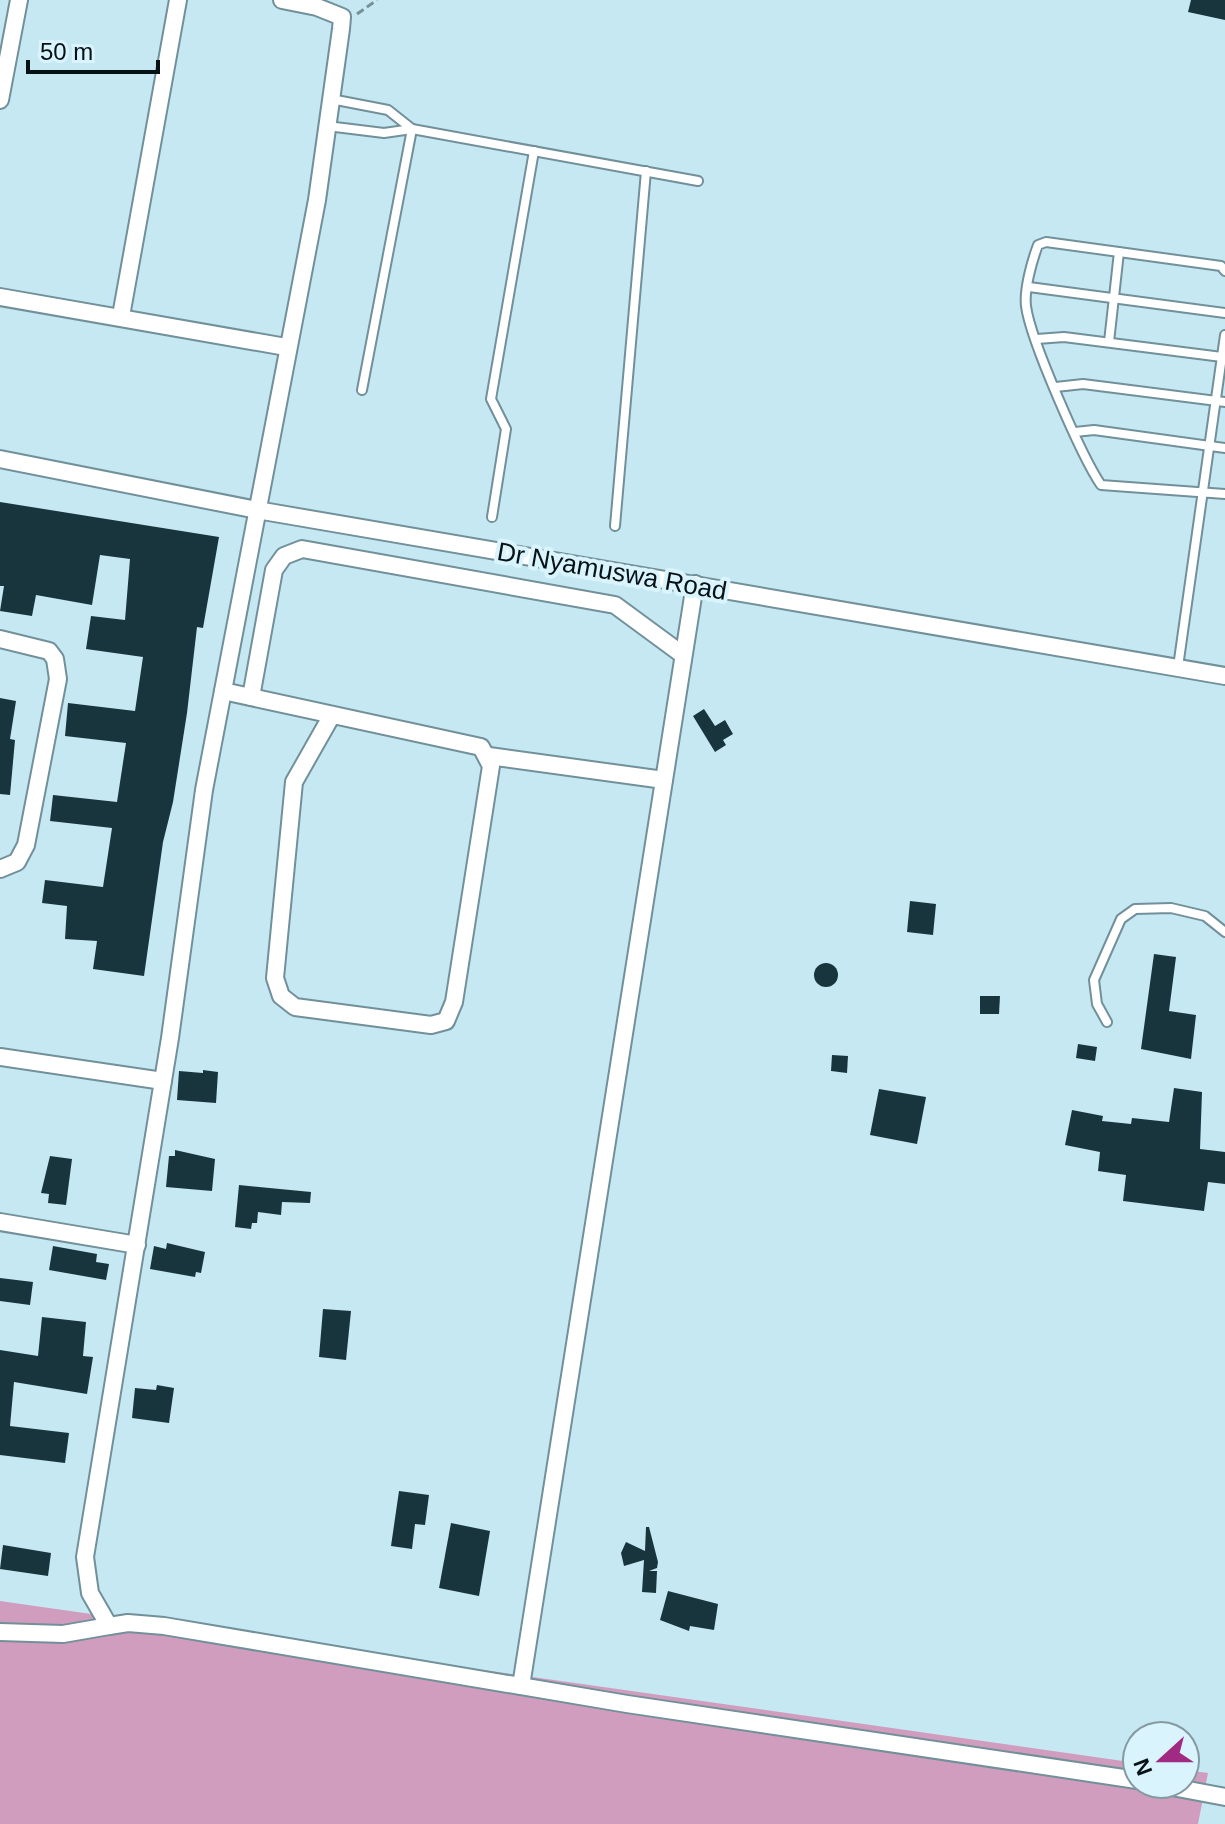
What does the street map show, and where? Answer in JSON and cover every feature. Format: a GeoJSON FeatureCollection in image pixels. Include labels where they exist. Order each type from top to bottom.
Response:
{"type":"FeatureCollection","features":[{"type":"Feature","properties":{"kind":"street"},"geometry":{"type":"LineString","coordinates":[[0,100],[19,0]]}},
{"type":"Feature","properties":{"kind":"street"},"geometry":{"type":"LineString","coordinates":[[121,316],[178,0]]}},
{"type":"Feature","properties":{"kind":"street"},"geometry":{"type":"LineString","coordinates":[[109,1626],[90,1593],[85,1557],[163,1081],[204,790],[286,347],[317,200],[342,17],[317,7],[282,0]]}},
{"type":"Feature","properties":{"kind":"street"},"geometry":{"type":"LineString","coordinates":[[0,297],[286,347]]}},
{"type":"Feature","properties":{"kind":"street","name":"Dr Nyamuswa Road"},"geometry":{"type":"LineString","coordinates":[[0,459],[257,510],[1225,676]]}},
{"type":"Feature","properties":{"kind":"street"},"geometry":{"type":"LineString","coordinates":[[251,697],[274,570],[284,556],[302,549],[615,605],[683,655]]}},
{"type":"Feature","properties":{"kind":"street"},"geometry":{"type":"LineString","coordinates":[[521,1686],[695,584]]}},
{"type":"Feature","properties":{"kind":"street"},"geometry":{"type":"LineString","coordinates":[[0,639],[49,651],[55,659],[58,679],[26,845],[17,862],[0,869]]}},
{"type":"Feature","properties":{"kind":"street"},"geometry":{"type":"LineString","coordinates":[[223,691],[481,747],[489,756],[491,766],[456,987],[446,1021],[431,1025],[295,1007],[281,996],[275,978],[294,782],[332,715]]}},
{"type":"Feature","properties":{"kind":"street"},"geometry":{"type":"LineString","coordinates":[[489,756],[664,780]]}},
{"type":"Feature","properties":{"kind":"street"},"geometry":{"type":"LineString","coordinates":[[0,1057],[163,1081]]}},
{"type":"Feature","properties":{"kind":"street"},"geometry":{"type":"LineString","coordinates":[[0,1222],[137,1245]]}},
{"type":"Feature","properties":{"kind":"street"},"geometry":{"type":"LineString","coordinates":[[0,1632],[63,1634],[128,1623],[164,1626],[521,1686],[1121,1778]]}},
{"type":"Feature","properties":{"kind":"street"},"geometry":{"type":"LineString","coordinates":[[1201,1792],[1225,1797]]}},
{"type":"Feature","properties":{"kind":"lane"},"geometry":{"type":"LineString","coordinates":[[331,99],[388,110],[412,129]]}},
{"type":"Feature","properties":{"kind":"lane"},"geometry":{"type":"LineString","coordinates":[[327,126],[384,133],[412,129],[698,181]]}},
{"type":"Feature","properties":{"kind":"lane"},"geometry":{"type":"LineString","coordinates":[[362,390],[412,129]]}},
{"type":"Feature","properties":{"kind":"lane"},"geometry":{"type":"LineString","coordinates":[[492,517],[506,429],[491,399],[534,151]]}},
{"type":"Feature","properties":{"kind":"lane"},"geometry":{"type":"LineString","coordinates":[[615,526],[646,171]]}},
{"type":"Feature","properties":{"kind":"lane"},"geometry":{"type":"LineString","coordinates":[[1225,271],[1221,266],[1046,242],[1038,245],[1026,305],[1056,387],[1101,485],[1225,494]]}},
{"type":"Feature","properties":{"kind":"lane"},"geometry":{"type":"LineString","coordinates":[[1109,342],[1119,252]]}},
{"type":"Feature","properties":{"kind":"lane"},"geometry":{"type":"LineString","coordinates":[[1029,287],[1225,313]]}},
{"type":"Feature","properties":{"kind":"lane"},"geometry":{"type":"LineString","coordinates":[[1178,668],[1209,446],[1220,401],[1225,335]]}},
{"type":"Feature","properties":{"kind":"lane"},"geometry":{"type":"LineString","coordinates":[[1037,339],[1051,336],[1109,342],[1223,362]]}},
{"type":"Feature","properties":{"kind":"lane"},"geometry":{"type":"LineString","coordinates":[[1056,387],[1083,384],[1220,401]]}},
{"type":"Feature","properties":{"kind":"lane"},"geometry":{"type":"LineString","coordinates":[[1075,432],[1094,430],[1225,448]]}},
{"type":"Feature","properties":{"kind":"lane"},"geometry":{"type":"LineString","coordinates":[[1107,1022],[1097,1004],[1094,980],[1121,919],[1135,909],[1171,908],[1205,916],[1225,932]]}},
{"type":"Feature","properties":{"kind":"path"},"geometry":{"type":"LineString","coordinates":[[342,17],[364,12],[377,0]]}},
{"type":"Feature","properties":{"kind":"shaded area"},"geometry":{"type":"Polygon","coordinates":[[[0,1601],[1121,1761],[1121,1800],[1201,1800],[1201,1772],[1208,1773],[1198,1824],[0,1824],[0,1601]]]}},
{"type":"Feature","properties":{"kind":"building"},"geometry":{"type":"Polygon","coordinates":[[[1191,0],[1225,0],[1225,20],[1188,12],[1191,0]]]}},
{"type":"Feature","properties":{"kind":"building"},"geometry":{"type":"Polygon","coordinates":[[[0,502],[219,537],[203,628],[197,627],[187,713],[173,802],[163,842],[144,976],[93,969],[97,941],[65,939],[67,906],[42,903],[45,880],[103,887],[112,828],[50,821],[53,795],[117,802],[126,743],[65,736],[68,703],[135,711],[143,657],[86,649],[91,616],[125,620],[130,559],[100,555],[92,605],[36,595],[32,616],[0,611],[4,586],[0,586],[0,502]]]}},
{"type":"Feature","properties":{"kind":"building"},"geometry":{"type":"Polygon","coordinates":[[[0,698],[16,701],[10,739],[15,740],[10,795],[0,794],[0,698]]]}},
{"type":"Feature","properties":{"kind":"building"},"geometry":{"type":"Polygon","coordinates":[[[704,709],[715,726],[725,720],[733,734],[723,740],[726,745],[715,752],[693,716],[704,709]]]}},
{"type":"Feature","properties":{"kind":"building"},"geometry":{"type":"Polygon","coordinates":[[[910,901],[936,904],[933,935],[907,932],[910,901]]]}},
{"type":"Feature","properties":{"kind":"building"},"geometry":{"type":"Polygon","coordinates":[[[1154,954],[1176,957],[1169,1011],[1196,1015],[1191,1059],[1141,1049],[1154,954]]]}},
{"type":"Feature","properties":{"kind":"building"},"geometry":{"type":"Polygon","coordinates":[[[821,963],[831,963],[838,970],[838,980],[831,987],[821,987],[814,980],[814,970],[821,963]]]}},
{"type":"Feature","properties":{"kind":"building"},"geometry":{"type":"Polygon","coordinates":[[[980,996],[1000,996],[999,1014],[980,1014],[980,996]]]}},
{"type":"Feature","properties":{"kind":"building"},"geometry":{"type":"Polygon","coordinates":[[[1078,1044],[1097,1047],[1095,1061],[1076,1058],[1078,1044]]]}},
{"type":"Feature","properties":{"kind":"building"},"geometry":{"type":"Polygon","coordinates":[[[832,1055],[848,1056],[847,1073],[831,1071],[832,1055]]]}},
{"type":"Feature","properties":{"kind":"building"},"geometry":{"type":"Polygon","coordinates":[[[203,1070],[218,1072],[216,1103],[177,1100],[179,1071],[203,1073],[203,1070]]]}},
{"type":"Feature","properties":{"kind":"building"},"geometry":{"type":"Polygon","coordinates":[[[1174,1088],[1202,1092],[1200,1149],[1225,1152],[1225,1184],[1208,1182],[1204,1211],[1123,1201],[1126,1175],[1098,1171],[1100,1152],[1065,1145],[1072,1110],[1103,1116],[1102,1121],[1131,1124],[1132,1118],[1169,1122],[1174,1088]]]}},
{"type":"Feature","properties":{"kind":"building"},"geometry":{"type":"Polygon","coordinates":[[[879,1089],[926,1097],[917,1144],[870,1135],[879,1089]]]}},
{"type":"Feature","properties":{"kind":"building"},"geometry":{"type":"Polygon","coordinates":[[[175,1150],[215,1159],[212,1191],[166,1187],[169,1156],[175,1156],[175,1150]]]}},
{"type":"Feature","properties":{"kind":"building"},"geometry":{"type":"Polygon","coordinates":[[[50,1156],[72,1159],[66,1205],[48,1203],[49,1194],[41,1193],[50,1156]]]}},
{"type":"Feature","properties":{"kind":"building"},"geometry":{"type":"Polygon","coordinates":[[[239,1185],[311,1192],[310,1203],[282,1202],[281,1215],[258,1212],[257,1223],[252,1223],[251,1229],[235,1227],[239,1185]]]}},
{"type":"Feature","properties":{"kind":"building"},"geometry":{"type":"Polygon","coordinates":[[[167,1243],[205,1252],[201,1273],[196,1272],[195,1277],[150,1269],[154,1246],[166,1249],[167,1243]]]}},
{"type":"Feature","properties":{"kind":"building"},"geometry":{"type":"Polygon","coordinates":[[[53,1246],[97,1254],[96,1262],[109,1264],[106,1280],[49,1270],[53,1246]]]}},
{"type":"Feature","properties":{"kind":"building"},"geometry":{"type":"Polygon","coordinates":[[[0,1278],[33,1282],[30,1305],[0,1301],[0,1278]]]}},
{"type":"Feature","properties":{"kind":"building"},"geometry":{"type":"Polygon","coordinates":[[[323,1309],[351,1311],[346,1360],[319,1357],[323,1309]]]}},
{"type":"Feature","properties":{"kind":"building"},"geometry":{"type":"Polygon","coordinates":[[[42,1317],[86,1322],[83,1356],[93,1357],[87,1394],[14,1382],[10,1426],[69,1433],[65,1463],[0,1455],[0,1350],[38,1356],[42,1317]]]}},
{"type":"Feature","properties":{"kind":"building"},"geometry":{"type":"Polygon","coordinates":[[[157,1385],[174,1388],[169,1423],[132,1418],[135,1388],[156,1390],[157,1385]]]}},
{"type":"Feature","properties":{"kind":"building"},"geometry":{"type":"Polygon","coordinates":[[[399,1491],[429,1495],[425,1525],[415,1524],[412,1549],[391,1546],[399,1491]]]}},
{"type":"Feature","properties":{"kind":"building"},"geometry":{"type":"Polygon","coordinates":[[[451,1523],[490,1531],[479,1596],[439,1588],[451,1523]]]}},
{"type":"Feature","properties":{"kind":"building"},"geometry":{"type":"Polygon","coordinates":[[[646,1527],[649,1527],[658,1562],[657,1568],[649,1571],[657,1571],[656,1593],[642,1592],[644,1560],[624,1566],[621,1553],[626,1542],[645,1551],[646,1527]]]}},
{"type":"Feature","properties":{"kind":"building"},"geometry":{"type":"Polygon","coordinates":[[[3,1545],[51,1553],[48,1576],[0,1569],[3,1545]]]}},
{"type":"Feature","properties":{"kind":"building"},"geometry":{"type":"Polygon","coordinates":[[[668,1591],[718,1604],[714,1630],[690,1626],[689,1631],[660,1620],[668,1591]]]}}]}
